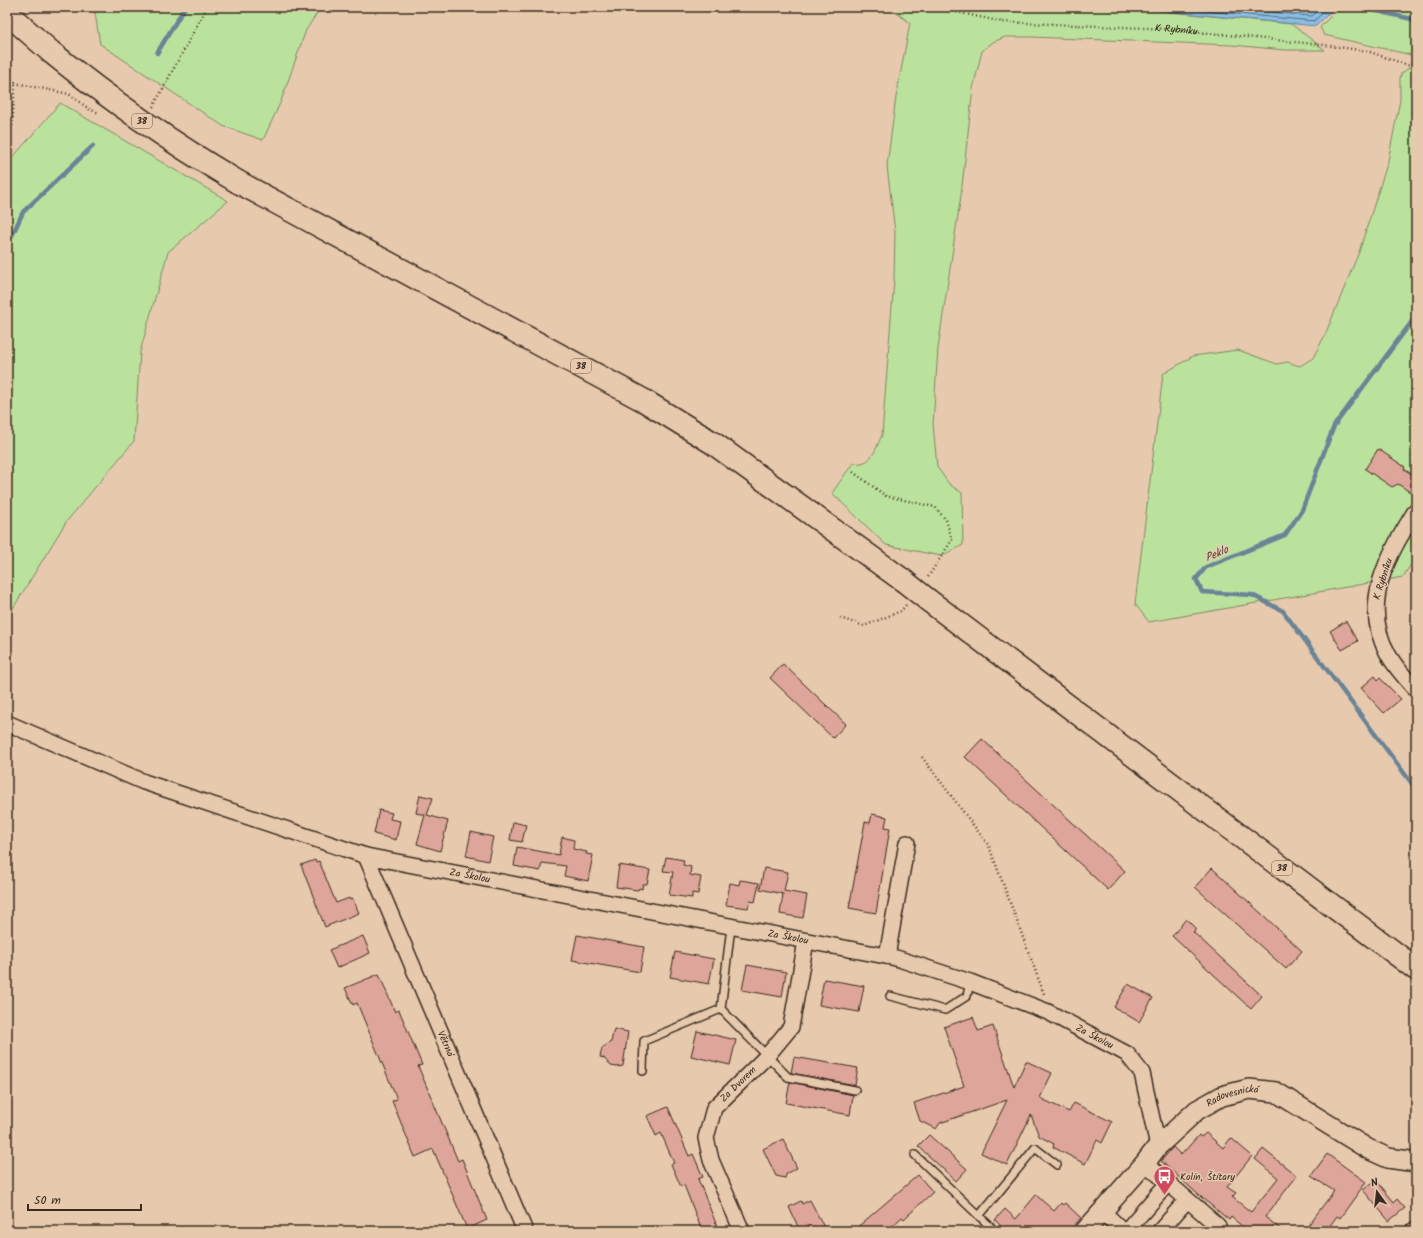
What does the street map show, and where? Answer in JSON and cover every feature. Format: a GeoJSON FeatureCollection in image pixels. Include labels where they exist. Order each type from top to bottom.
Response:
{"type":"FeatureCollection","features":[{"type":"Feature","properties":{"kind":"main road","name":"38"},"geometry":{"type":"LineString","coordinates":[[7,13],[51,52],[136,118],[238,182],[578,364],[656,408],[713,443],[916,591],[1416,969]]}},
{"type":"Feature","properties":{"kind":"street","name":"K Rybníku"},"geometry":{"type":"LineString","coordinates":[[1416,510],[1392,551],[1376,595],[1375,609],[1378,627],[1387,654],[1416,690]]}},
{"type":"Feature","properties":{"kind":"street","name":"Za Školou"},"geometry":{"type":"LineString","coordinates":[[7,723],[144,782],[338,848],[366,856],[886,956],[970,982],[1048,1012],[1127,1054],[1142,1073],[1158,1146]]}},
{"type":"Feature","properties":{"kind":"street"},"geometry":{"type":"LineString","coordinates":[[886,956],[907,842]]}},
{"type":"Feature","properties":{"kind":"street","name":"Větrná"},"geometry":{"type":"LineString","coordinates":[[366,856],[525,1231]]}},
{"type":"Feature","properties":{"kind":"street","name":"Za Dvorem"},"geometry":{"type":"LineString","coordinates":[[742,1231],[711,1160],[706,1138],[714,1108],[767,1056],[790,1027],[806,941]]}},
{"type":"Feature","properties":{"kind":"street","name":"Radovesnická"},"geometry":{"type":"LineString","coordinates":[[1085,1231],[1145,1163],[1158,1146],[1197,1110],[1222,1096],[1249,1089],[1276,1092],[1368,1149],[1388,1158],[1416,1162]]}},
{"type":"Feature","properties":{"kind":"street"},"geometry":{"type":"LineString","coordinates":[[1145,1163],[1219,1229]]}},
{"type":"Feature","properties":{"kind":"street"},"geometry":{"type":"LineString","coordinates":[[1102,1211],[1125,1231],[1168,1183]]}},
{"type":"Feature","properties":{"kind":"street"},"geometry":{"type":"LineString","coordinates":[[1160,1231],[1187,1200]]}},
{"type":"Feature","properties":{"kind":"lane"},"geometry":{"type":"LineString","coordinates":[[721,1008],[731,927]]}},
{"type":"Feature","properties":{"kind":"lane"},"geometry":{"type":"LineString","coordinates":[[890,996],[945,1010],[967,996],[970,982]]}},
{"type":"Feature","properties":{"kind":"lane"},"geometry":{"type":"LineString","coordinates":[[721,1008],[788,1077],[855,1090]]}},
{"type":"Feature","properties":{"kind":"lane"},"geometry":{"type":"LineString","coordinates":[[643,1071],[644,1042],[721,1008]]}},
{"type":"Feature","properties":{"kind":"lane"},"geometry":{"type":"LineString","coordinates":[[979,1216],[1035,1148],[1057,1165]]}},
{"type":"Feature","properties":{"kind":"lane"},"geometry":{"type":"LineString","coordinates":[[915,1155],[995,1231]]}},
{"type":"Feature","properties":{"kind":"path","name":"K Rybníku"},"geometry":{"type":"LineString","coordinates":[[934,7],[1003,22],[1170,29],[1324,45],[1367,51],[1416,68]]}},
{"type":"Feature","properties":{"kind":"path"},"geometry":{"type":"LineString","coordinates":[[7,67],[14,83],[12,128],[7,135]]}},
{"type":"Feature","properties":{"kind":"path"},"geometry":{"type":"LineString","coordinates":[[840,618],[864,626],[901,611],[937,565],[952,540],[946,520],[935,506],[886,496],[853,472]]}},
{"type":"Feature","properties":{"kind":"path"},"geometry":{"type":"LineString","coordinates":[[922,757],[989,846],[1030,954],[1048,1012]]}},
{"type":"Feature","properties":{"kind":"green space"},"geometry":{"type":"Polygon","coordinates":[[[94,7],[321,7],[306,30],[281,101],[263,140],[223,126],[100,44],[94,7]]]}},
{"type":"Feature","properties":{"kind":"green space"},"geometry":{"type":"Polygon","coordinates":[[[889,7],[1121,7],[1291,24],[1325,50],[1285,50],[1232,45],[1005,37],[993,42],[982,51],[973,88],[961,195],[938,348],[933,424],[937,467],[949,484],[962,493],[963,545],[941,556],[886,545],[832,493],[853,463],[865,462],[872,456],[882,435],[894,280],[895,232],[887,166],[896,97],[910,23],[889,7]]]}},
{"type":"Feature","properties":{"kind":"green space"},"geometry":{"type":"Polygon","coordinates":[[[1340,7],[1416,7],[1416,56],[1324,35],[1320,27],[1340,7]]]}},
{"type":"Feature","properties":{"kind":"green space"},"geometry":{"type":"Polygon","coordinates":[[[1416,62],[1416,556],[1403,577],[1149,622],[1135,604],[1163,374],[1193,356],[1238,350],[1277,364],[1287,362],[1300,366],[1313,358],[1325,335],[1359,252],[1388,161],[1400,100],[1401,74],[1416,62]]]}},
{"type":"Feature","properties":{"kind":"green space"},"geometry":{"type":"Polygon","coordinates":[[[60,103],[228,201],[168,252],[140,352],[134,441],[66,522],[7,618],[7,164],[60,103]]]}},
{"type":"Feature","properties":{"kind":"water"},"geometry":{"type":"Polygon","coordinates":[[[1121,7],[1335,7],[1316,26],[1121,7]]]}},
{"type":"Feature","properties":{"kind":"building"},"geometry":{"type":"Polygon","coordinates":[[[1378,449],[1405,467],[1404,469],[1416,477],[1416,484],[1410,492],[1398,484],[1392,487],[1365,469],[1378,449]]]}},
{"type":"Feature","properties":{"kind":"building"},"geometry":{"type":"Polygon","coordinates":[[[1346,621],[1358,641],[1342,650],[1330,631],[1346,621]]]}},
{"type":"Feature","properties":{"kind":"building"},"geometry":{"type":"Polygon","coordinates":[[[783,664],[846,724],[833,738],[770,678],[783,664]]]}},
{"type":"Feature","properties":{"kind":"building"},"geometry":{"type":"Polygon","coordinates":[[[1375,676],[1378,680],[1380,678],[1401,699],[1384,713],[1361,688],[1375,676]]]}},
{"type":"Feature","properties":{"kind":"building"},"geometry":{"type":"Polygon","coordinates":[[[982,739],[1125,871],[1108,890],[965,757],[982,739]]]}},
{"type":"Feature","properties":{"kind":"building"},"geometry":{"type":"Polygon","coordinates":[[[420,795],[433,798],[427,815],[448,821],[440,851],[417,844],[425,815],[416,813],[420,795]]]}},
{"type":"Feature","properties":{"kind":"building"},"geometry":{"type":"Polygon","coordinates":[[[379,810],[392,813],[390,819],[400,821],[396,840],[374,834],[379,810]]]}},
{"type":"Feature","properties":{"kind":"building"},"geometry":{"type":"Polygon","coordinates":[[[872,814],[887,817],[885,827],[890,828],[876,913],[849,908],[865,822],[870,823],[872,814]]]}},
{"type":"Feature","properties":{"kind":"building"},"geometry":{"type":"Polygon","coordinates":[[[513,822],[526,825],[522,842],[510,840],[513,822]]]}},
{"type":"Feature","properties":{"kind":"building"},"geometry":{"type":"Polygon","coordinates":[[[471,832],[493,837],[488,861],[466,856],[471,832]]]}},
{"type":"Feature","properties":{"kind":"building"},"geometry":{"type":"Polygon","coordinates":[[[562,837],[574,840],[573,849],[593,855],[588,881],[564,876],[566,866],[542,863],[540,871],[514,866],[517,847],[559,855],[562,837]]]}},
{"type":"Feature","properties":{"kind":"building"},"geometry":{"type":"Polygon","coordinates":[[[666,857],[684,860],[683,865],[691,867],[690,875],[701,877],[698,894],[692,893],[692,898],[669,895],[673,872],[663,871],[666,857]]]}},
{"type":"Feature","properties":{"kind":"building"},"geometry":{"type":"Polygon","coordinates":[[[315,860],[316,862],[319,861],[336,903],[349,898],[350,900],[353,899],[359,913],[325,927],[301,865],[315,860]]]}},
{"type":"Feature","properties":{"kind":"building"},"geometry":{"type":"Polygon","coordinates":[[[619,865],[650,870],[647,884],[643,884],[642,889],[639,888],[638,890],[616,887],[619,865]]]}},
{"type":"Feature","properties":{"kind":"building"},"geometry":{"type":"Polygon","coordinates":[[[764,868],[788,872],[784,891],[807,895],[803,918],[780,914],[783,894],[760,889],[764,868]]]}},
{"type":"Feature","properties":{"kind":"building"},"geometry":{"type":"Polygon","coordinates":[[[1212,868],[1302,951],[1286,969],[1195,887],[1212,868]]]}},
{"type":"Feature","properties":{"kind":"building"},"geometry":{"type":"Polygon","coordinates":[[[740,880],[759,883],[755,902],[750,901],[748,908],[726,905],[730,883],[739,885],[740,880]]]}},
{"type":"Feature","properties":{"kind":"building"},"geometry":{"type":"Polygon","coordinates":[[[1186,919],[1196,929],[1193,932],[1262,996],[1251,1009],[1172,936],[1186,919]]]}},
{"type":"Feature","properties":{"kind":"building"},"geometry":{"type":"Polygon","coordinates":[[[577,935],[644,947],[640,972],[572,960],[577,935]]]}},
{"type":"Feature","properties":{"kind":"building"},"geometry":{"type":"Polygon","coordinates":[[[363,936],[370,953],[337,968],[329,950],[363,936]]]}},
{"type":"Feature","properties":{"kind":"building"},"geometry":{"type":"Polygon","coordinates":[[[675,952],[714,959],[709,984],[670,977],[675,952]]]}},
{"type":"Feature","properties":{"kind":"building"},"geometry":{"type":"Polygon","coordinates":[[[747,965],[786,972],[782,997],[742,990],[747,965]]]}},
{"type":"Feature","properties":{"kind":"building"},"geometry":{"type":"Polygon","coordinates":[[[379,974],[395,1012],[399,1010],[422,1065],[418,1066],[458,1161],[462,1159],[487,1220],[467,1229],[433,1149],[415,1157],[392,1101],[397,1099],[357,1003],[353,1005],[345,988],[379,974]]]}},
{"type":"Feature","properties":{"kind":"building"},"geometry":{"type":"Polygon","coordinates":[[[824,979],[864,986],[859,1012],[819,1005],[824,979]]]}},
{"type":"Feature","properties":{"kind":"building"},"geometry":{"type":"Polygon","coordinates":[[[1128,984],[1153,998],[1139,1022],[1114,1007],[1128,984]]]}},
{"type":"Feature","properties":{"kind":"building"},"geometry":{"type":"Polygon","coordinates":[[[973,1017],[978,1031],[993,1026],[1014,1087],[1026,1061],[1052,1073],[1040,1098],[1069,1112],[1074,1103],[1112,1122],[1102,1143],[1097,1140],[1085,1164],[1053,1147],[1054,1144],[1039,1136],[1031,1115],[1007,1165],[981,1153],[1007,1100],[940,1123],[936,1129],[920,1121],[914,1103],[964,1086],[944,1027],[973,1017]]]}},
{"type":"Feature","properties":{"kind":"building"},"geometry":{"type":"Polygon","coordinates":[[[614,1029],[628,1032],[623,1066],[617,1067],[611,1066],[604,1058],[600,1057],[602,1048],[611,1042],[614,1029]]]}},
{"type":"Feature","properties":{"kind":"building"},"geometry":{"type":"Polygon","coordinates":[[[697,1031],[736,1040],[730,1065],[691,1056],[697,1031]]]}},
{"type":"Feature","properties":{"kind":"building"},"geometry":{"type":"Polygon","coordinates":[[[794,1057],[858,1068],[855,1085],[791,1073],[794,1057]]]}},
{"type":"Feature","properties":{"kind":"building"},"geometry":{"type":"Polygon","coordinates":[[[790,1082],[853,1095],[850,1115],[786,1103],[790,1082]]]}},
{"type":"Feature","properties":{"kind":"building"},"geometry":{"type":"Polygon","coordinates":[[[668,1107],[689,1156],[693,1154],[703,1177],[698,1179],[719,1231],[702,1231],[684,1185],[681,1187],[671,1164],[674,1163],[661,1133],[656,1136],[647,1116],[668,1107]]]}},
{"type":"Feature","properties":{"kind":"building"},"geometry":{"type":"Polygon","coordinates":[[[1206,1133],[1223,1148],[1231,1138],[1252,1156],[1227,1187],[1236,1193],[1232,1197],[1251,1212],[1278,1178],[1255,1159],[1263,1149],[1297,1176],[1265,1217],[1283,1231],[1248,1231],[1231,1217],[1229,1220],[1161,1161],[1173,1147],[1181,1155],[1199,1135],[1201,1137],[1206,1133]]]}},
{"type":"Feature","properties":{"kind":"building"},"geometry":{"type":"Polygon","coordinates":[[[929,1135],[967,1169],[956,1181],[918,1146],[929,1135]]]}},
{"type":"Feature","properties":{"kind":"building"},"geometry":{"type":"Polygon","coordinates":[[[783,1139],[797,1168],[787,1173],[785,1178],[776,1176],[763,1149],[783,1139]]]}},
{"type":"Feature","properties":{"kind":"building"},"geometry":{"type":"Polygon","coordinates":[[[1327,1154],[1366,1182],[1340,1218],[1337,1216],[1326,1231],[1304,1231],[1334,1191],[1311,1176],[1327,1154]]]}},
{"type":"Feature","properties":{"kind":"building"},"geometry":{"type":"Polygon","coordinates":[[[918,1175],[933,1192],[904,1219],[902,1217],[887,1231],[853,1231],[918,1175]]]}},
{"type":"Feature","properties":{"kind":"building"},"geometry":{"type":"Polygon","coordinates":[[[1376,1180],[1394,1202],[1397,1199],[1405,1208],[1389,1221],[1363,1190],[1376,1180]]]}},
{"type":"Feature","properties":{"kind":"building"},"geometry":{"type":"Polygon","coordinates":[[[1036,1195],[1054,1211],[1061,1203],[1063,1205],[1065,1203],[1081,1218],[1069,1231],[1006,1231],[995,1220],[1005,1209],[1016,1219],[1036,1195]]]}},
{"type":"Feature","properties":{"kind":"building"},"geometry":{"type":"Polygon","coordinates":[[[810,1200],[824,1227],[817,1231],[800,1231],[789,1207],[801,1201],[802,1204],[810,1200]]]}},
{"type":"Feature","properties":{"kind":"waterway"},"geometry":{"type":"LineString","coordinates":[[157,53],[185,7]]}},
{"type":"Feature","properties":{"kind":"waterway","name":"Peklo"},"geometry":{"type":"LineString","coordinates":[[1360,7],[1416,20]]}},
{"type":"Feature","properties":{"kind":"waterway"},"geometry":{"type":"LineString","coordinates":[[9,242],[23,212],[93,146]]}},
{"type":"Feature","properties":{"kind":"waterway","name":"Peklo"},"geometry":{"type":"LineString","coordinates":[[1416,316],[1334,426],[1302,510],[1285,535],[1206,567],[1196,579],[1202,592],[1252,595],[1283,611],[1416,789]]}},
{"type":"Feature","properties":{"kind":"place","name":"Kolín, Štítary"},"geometry":{"type":"Point","coordinates":[1165,1196]}}]}
